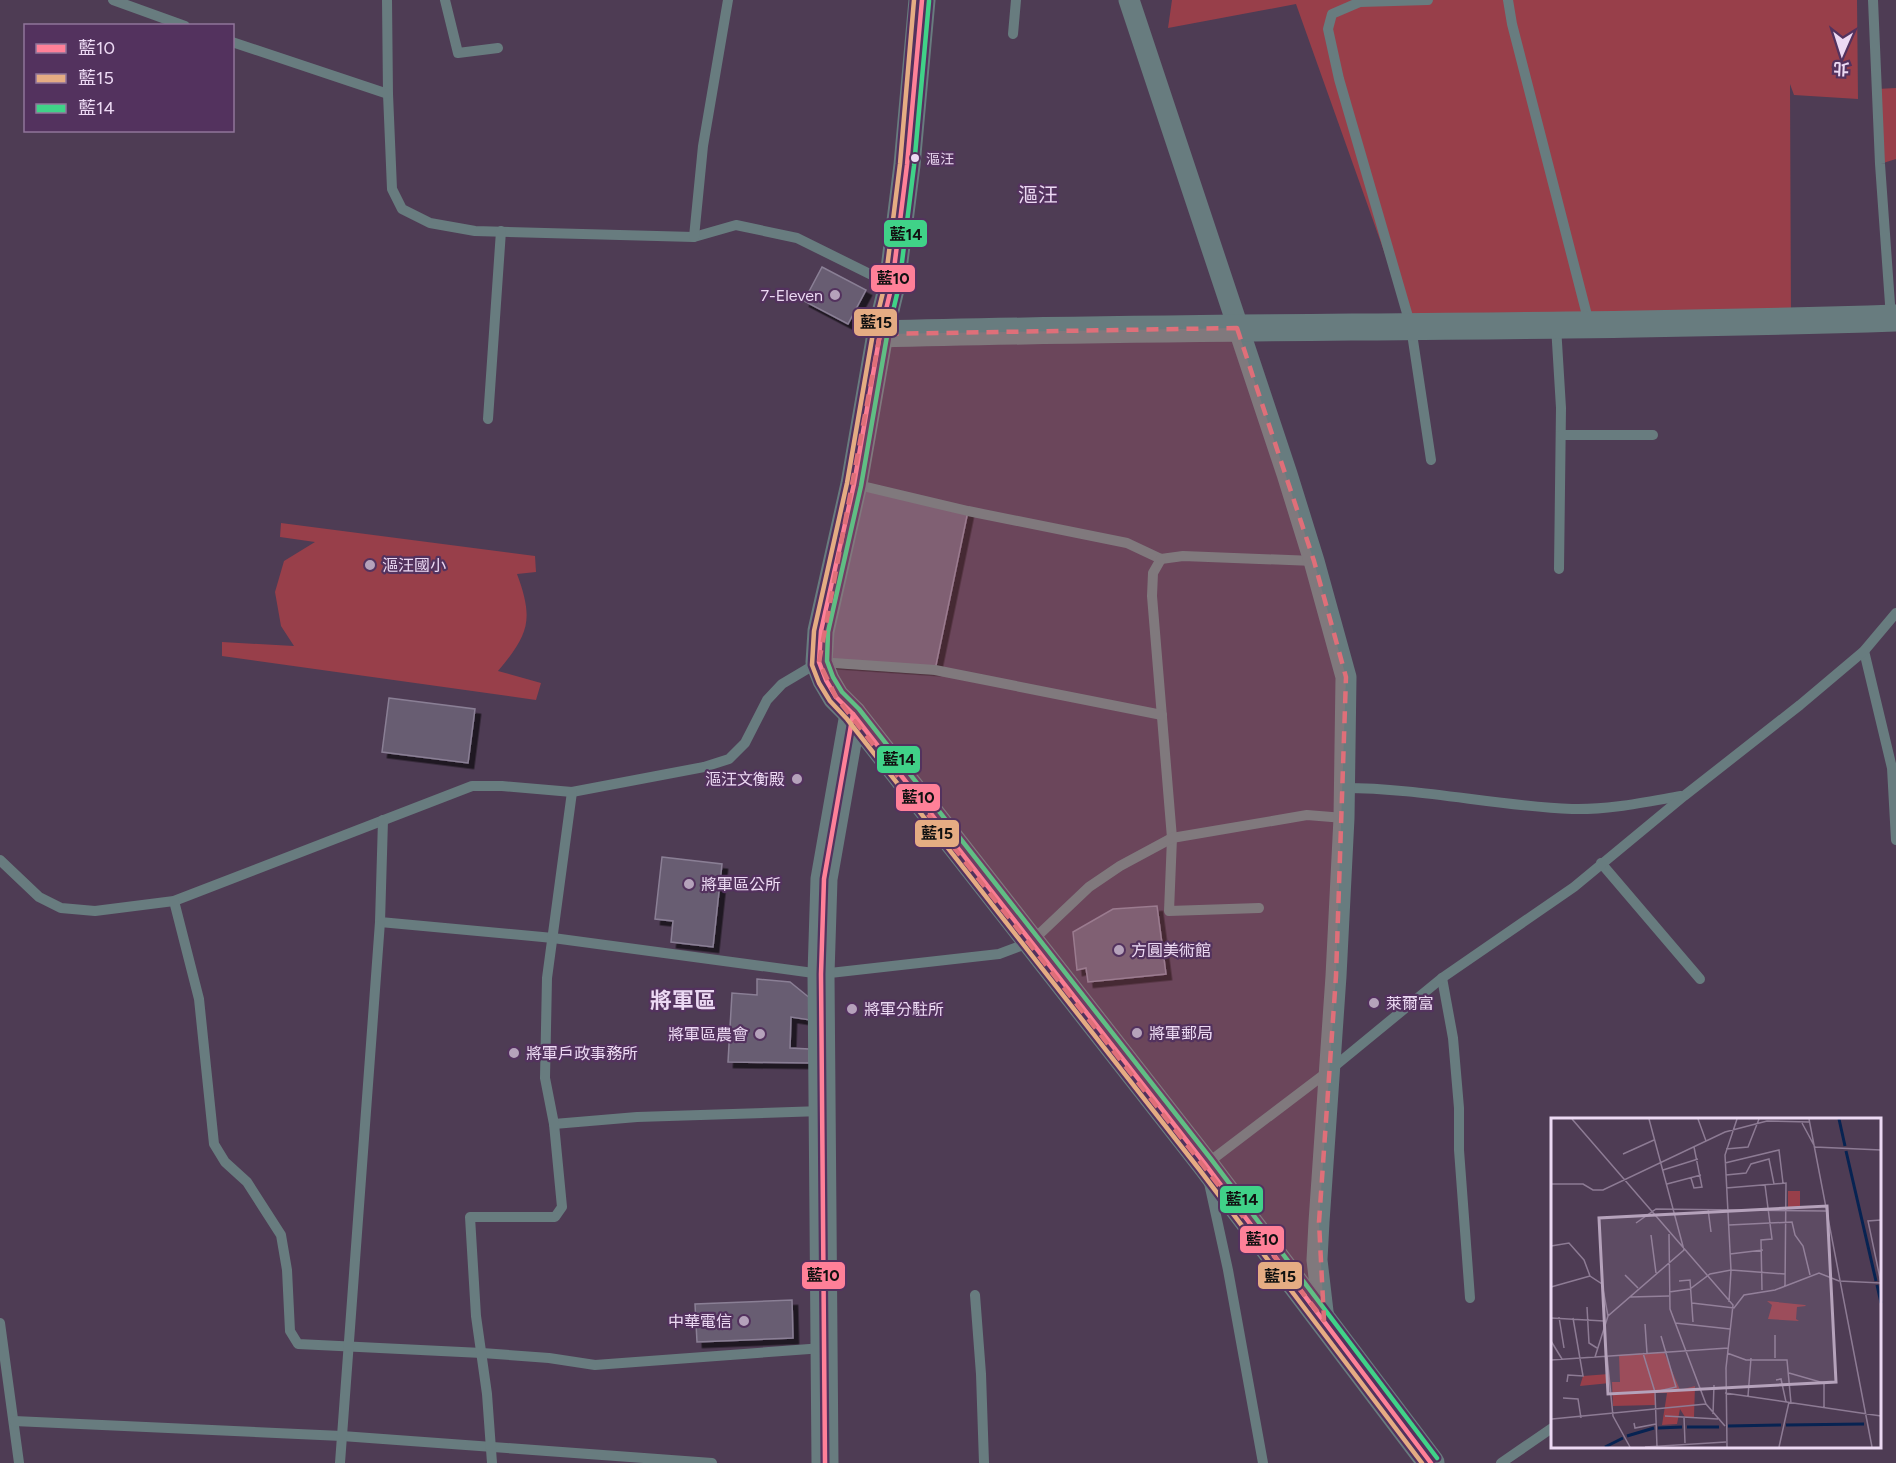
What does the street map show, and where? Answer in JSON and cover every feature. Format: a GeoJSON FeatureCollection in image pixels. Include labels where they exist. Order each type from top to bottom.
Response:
{"type":"FeatureCollection","features":[{"type":"Feature","properties":{"kind":"street"},"geometry":{"type":"LineString","coordinates":[[922,0],[907,165],[892,285],[880,334],[854,484],[821,631],[819,662],[826,681],[836,697],[853,714],[1205,1164],[1431,1463]]}},
{"type":"Feature","properties":{"kind":"street"},"geometry":{"type":"LineString","coordinates":[[1129,0],[1287,474],[1346,677],[1344,818],[1317,1260],[1324,1320]]}},
{"type":"Feature","properties":{"kind":"street"},"geometry":{"type":"LineString","coordinates":[[880,334],[1103,328],[1411,327],[1894,318]]}},
{"type":"Feature","properties":{"kind":"street"},"geometry":{"type":"LineString","coordinates":[[825,1463],[820,974],[824,879],[853,714]]}},
{"type":"Feature","properties":{"kind":"lane"},"geometry":{"type":"LineString","coordinates":[[113,0],[179,24]]}},
{"type":"Feature","properties":{"kind":"lane"},"geometry":{"type":"LineString","coordinates":[[387,0],[392,189],[402,209],[430,223],[475,231],[694,237],[736,225],[797,238],[892,285]]}},
{"type":"Feature","properties":{"kind":"lane"},"geometry":{"type":"LineString","coordinates":[[445,0],[458,53],[498,48]]}},
{"type":"Feature","properties":{"kind":"lane"},"geometry":{"type":"LineString","coordinates":[[694,237],[703,146],[728,0]]}},
{"type":"Feature","properties":{"kind":"lane"},"geometry":{"type":"LineString","coordinates":[[1013,34],[1016,0]]}},
{"type":"Feature","properties":{"kind":"lane"},"geometry":{"type":"LineString","coordinates":[[1428,0],[1360,2],[1332,14],[1328,30],[1339,79],[1411,327],[1431,460]]}},
{"type":"Feature","properties":{"kind":"lane"},"geometry":{"type":"LineString","coordinates":[[1508,0],[1512,24],[1590,324]]}},
{"type":"Feature","properties":{"kind":"lane"},"geometry":{"type":"LineString","coordinates":[[1874,0],[1880,153],[1894,318]]}},
{"type":"Feature","properties":{"kind":"lane"},"geometry":{"type":"LineString","coordinates":[[234,43],[388,94]]}},
{"type":"Feature","properties":{"kind":"lane"},"geometry":{"type":"LineString","coordinates":[[488,419],[501,231]]}},
{"type":"Feature","properties":{"kind":"lane"},"geometry":{"type":"LineString","coordinates":[[1556,325],[1561,435],[1559,569]]}},
{"type":"Feature","properties":{"kind":"lane"},"geometry":{"type":"LineString","coordinates":[[1561,435],[1653,435]]}},
{"type":"Feature","properties":{"kind":"lane"},"geometry":{"type":"LineString","coordinates":[[854,484],[968,511],[1127,543],[1161,560],[1183,556],[1314,561]]}},
{"type":"Feature","properties":{"kind":"lane"},"geometry":{"type":"LineString","coordinates":[[1161,560],[1153,573],[1152,596],[1172,838],[1169,911],[1259,908]]}},
{"type":"Feature","properties":{"kind":"lane"},"geometry":{"type":"LineString","coordinates":[[1263,1463],[1228,1270],[1205,1164],[1330,1070],[1442,978],[1574,887],[1864,651],[1896,613]]}},
{"type":"Feature","properties":{"kind":"lane"},"geometry":{"type":"LineString","coordinates":[[1864,651],[1892,768],[1896,840]]}},
{"type":"Feature","properties":{"kind":"lane"},"geometry":{"type":"LineString","coordinates":[[0,860],[39,897],[61,908],[95,911],[174,900],[472,786],[572,792],[704,767],[729,759],[745,743],[767,700],[782,684],[819,662],[935,670],[1162,714]]}},
{"type":"Feature","properties":{"kind":"lane"},"geometry":{"type":"LineString","coordinates":[[1344,788],[1382,788],[1573,809],[1620,806],[1684,796]]}},
{"type":"Feature","properties":{"kind":"lane"},"geometry":{"type":"LineString","coordinates":[[492,1463],[482,1353],[476,1316],[471,1217],[555,1217],[562,1207],[554,1124],[545,1078],[547,978],[572,792]]}},
{"type":"Feature","properties":{"kind":"lane"},"geometry":{"type":"LineString","coordinates":[[380,922],[553,938],[820,974],[999,954],[1031,942],[1089,887],[1120,866],[1172,838],[1307,815],[1344,818]]}},
{"type":"Feature","properties":{"kind":"lane"},"geometry":{"type":"LineString","coordinates":[[340,1463],[380,922],[382,820]]}},
{"type":"Feature","properties":{"kind":"lane"},"geometry":{"type":"LineString","coordinates":[[1601,863],[1700,979]]}},
{"type":"Feature","properties":{"kind":"lane"},"geometry":{"type":"LineString","coordinates":[[174,900],[199,999],[214,1144],[225,1162],[247,1182],[281,1235],[287,1270],[290,1331],[298,1344],[482,1353],[595,1365],[825,1347]]}},
{"type":"Feature","properties":{"kind":"lane"},"geometry":{"type":"LineString","coordinates":[[1442,978],[1453,1038],[1470,1298]]}},
{"type":"Feature","properties":{"kind":"lane"},"geometry":{"type":"LineString","coordinates":[[554,1124],[637,1117],[822,1111]]}},
{"type":"Feature","properties":{"kind":"lane"},"geometry":{"type":"LineString","coordinates":[[975,1295],[984,1463]]}},
{"type":"Feature","properties":{"kind":"lane"},"geometry":{"type":"LineString","coordinates":[[0,1323],[19,1463]]}},
{"type":"Feature","properties":{"kind":"lane"},"geometry":{"type":"LineString","coordinates":[[14,1421],[342,1436],[712,1463]]}},
{"type":"Feature","properties":{"kind":"lane"},"geometry":{"type":"LineString","coordinates":[[1501,1463],[1551,1429]]}},
{"type":"Feature","properties":{"kind":"highlighted area"},"geometry":{"type":"Polygon","coordinates":[[[1237,328],[1314,561],[1346,677],[1336,976],[1319,1222],[1324,1320],[836,697],[819,662],[880,334],[1237,328]]]}},
{"type":"Feature","properties":{"kind":"shaded area"},"geometry":{"type":"Polygon","coordinates":[[[1172,0],[1857,0],[1858,99],[1794,95],[1790,84],[1791,320],[1411,327],[1296,4],[1168,28],[1172,0]]]}},
{"type":"Feature","properties":{"kind":"shaded area"},"geometry":{"type":"Polygon","coordinates":[[[1896,88],[1896,159],[1880,164],[1877,89],[1896,88]]]}},
{"type":"Feature","properties":{"kind":"shaded area"},"geometry":{"type":"Polygon","coordinates":[[[281,523],[535,556],[536,572],[517,574],[526,603],[526,626],[516,647],[498,671],[541,683],[536,700],[222,656],[222,642],[294,646],[281,626],[275,592],[284,561],[315,542],[280,537],[281,523]]]}},
{"type":"Feature","properties":{"kind":"building","name":"7-Eleven"},"geometry":{"type":"Polygon","coordinates":[[[822,267],[866,290],[848,324],[804,301],[822,267]]]}},
{"type":"Feature","properties":{"kind":"building"},"geometry":{"type":"Polygon","coordinates":[[[854,484],[968,511],[935,670],[819,662],[854,484]]]}},
{"type":"Feature","properties":{"kind":"building"},"geometry":{"type":"Polygon","coordinates":[[[389,698],[475,709],[468,763],[382,752],[389,698]]]}},
{"type":"Feature","properties":{"kind":"building","name":"將軍區公所"},"geometry":{"type":"Polygon","coordinates":[[[662,857],[722,864],[713,947],[671,942],[673,921],[655,919],[662,857]]]}},
{"type":"Feature","properties":{"kind":"building","name":"方圓美術館"},"geometry":{"type":"Polygon","coordinates":[[[1157,906],[1166,974],[1088,982],[1086,968],[1077,970],[1073,932],[1113,909],[1157,906]]]}},
{"type":"Feature","properties":{"kind":"building","name":"將軍區農會"},"geometry":{"type":"Polygon","coordinates":[[[757,979],[790,982],[811,999],[810,1020],[791,1017],[790,1048],[809,1049],[809,1063],[728,1062],[732,993],[757,995],[757,979]]]}},
{"type":"Feature","properties":{"kind":"building","name":"中華電信"},"geometry":{"type":"Polygon","coordinates":[[[792,1300],[793,1338],[697,1342],[695,1304],[792,1300]]]}},
{"type":"Feature","properties":{"kind":"transit line","name":"藍15"},"geometry":{"type":"LineString","coordinates":[[914,0],[900,164],[885,284],[873,333],[847,483],[814,631],[812,665],[830,701],[847,719],[1199,1169],[1422,1463]]}},
{"type":"Feature","properties":{"kind":"transit line","name":"藍10"},"geometry":{"type":"LineString","coordinates":[[922,0],[907,165],[892,285],[880,334],[854,484],[821,631],[819,662],[836,697],[853,714],[1205,1164],[1431,1463]]}},
{"type":"Feature","properties":{"kind":"transit line","name":"藍14"},"geometry":{"type":"LineString","coordinates":[[929,1],[914,166],[899,286],[887,336],[861,486],[828,632],[827,661],[842,692],[859,709],[1211,1159],[1437,1458]]}},
{"type":"Feature","properties":{"kind":"transit line","name":"藍10"},"geometry":{"type":"LineString","coordinates":[[825,1463],[821,974],[824,879],[853,714]]}},
{"type":"Feature","properties":{"kind":"place","name":"漚汪"},"geometry":{"type":"Point","coordinates":[915,158]}},
{"type":"Feature","properties":{"kind":"place","name":"7-Eleven"},"geometry":{"type":"Point","coordinates":[835,295]}},
{"type":"Feature","properties":{"kind":"place","name":"漚汪國小"},"geometry":{"type":"Point","coordinates":[370,565]}},
{"type":"Feature","properties":{"kind":"place","name":"漚汪文衡殿"},"geometry":{"type":"Point","coordinates":[797,779]}},
{"type":"Feature","properties":{"kind":"place","name":"將軍區公所"},"geometry":{"type":"Point","coordinates":[689,884]}},
{"type":"Feature","properties":{"kind":"place","name":"方圓美術館"},"geometry":{"type":"Point","coordinates":[1119,950]}},
{"type":"Feature","properties":{"kind":"place","name":"萊爾富"},"geometry":{"type":"Point","coordinates":[1374,1003]}},
{"type":"Feature","properties":{"kind":"place","name":"將軍分駐所"},"geometry":{"type":"Point","coordinates":[852,1009]}},
{"type":"Feature","properties":{"kind":"place","name":"將軍郵局"},"geometry":{"type":"Point","coordinates":[1137,1033]}},
{"type":"Feature","properties":{"kind":"place","name":"將軍區農會"},"geometry":{"type":"Point","coordinates":[760,1034]}},
{"type":"Feature","properties":{"kind":"place","name":"將軍戶政事務所"},"geometry":{"type":"Point","coordinates":[514,1053]}},
{"type":"Feature","properties":{"kind":"place","name":"中華電信"},"geometry":{"type":"Point","coordinates":[744,1321]}},
{"type":"Feature","properties":{"kind":"district","name":"漚汪"},"geometry":{"type":"Point","coordinates":[1038,195]}},
{"type":"Feature","properties":{"kind":"district","name":"將軍區"},"geometry":{"type":"Point","coordinates":[683,1000]}}]}
